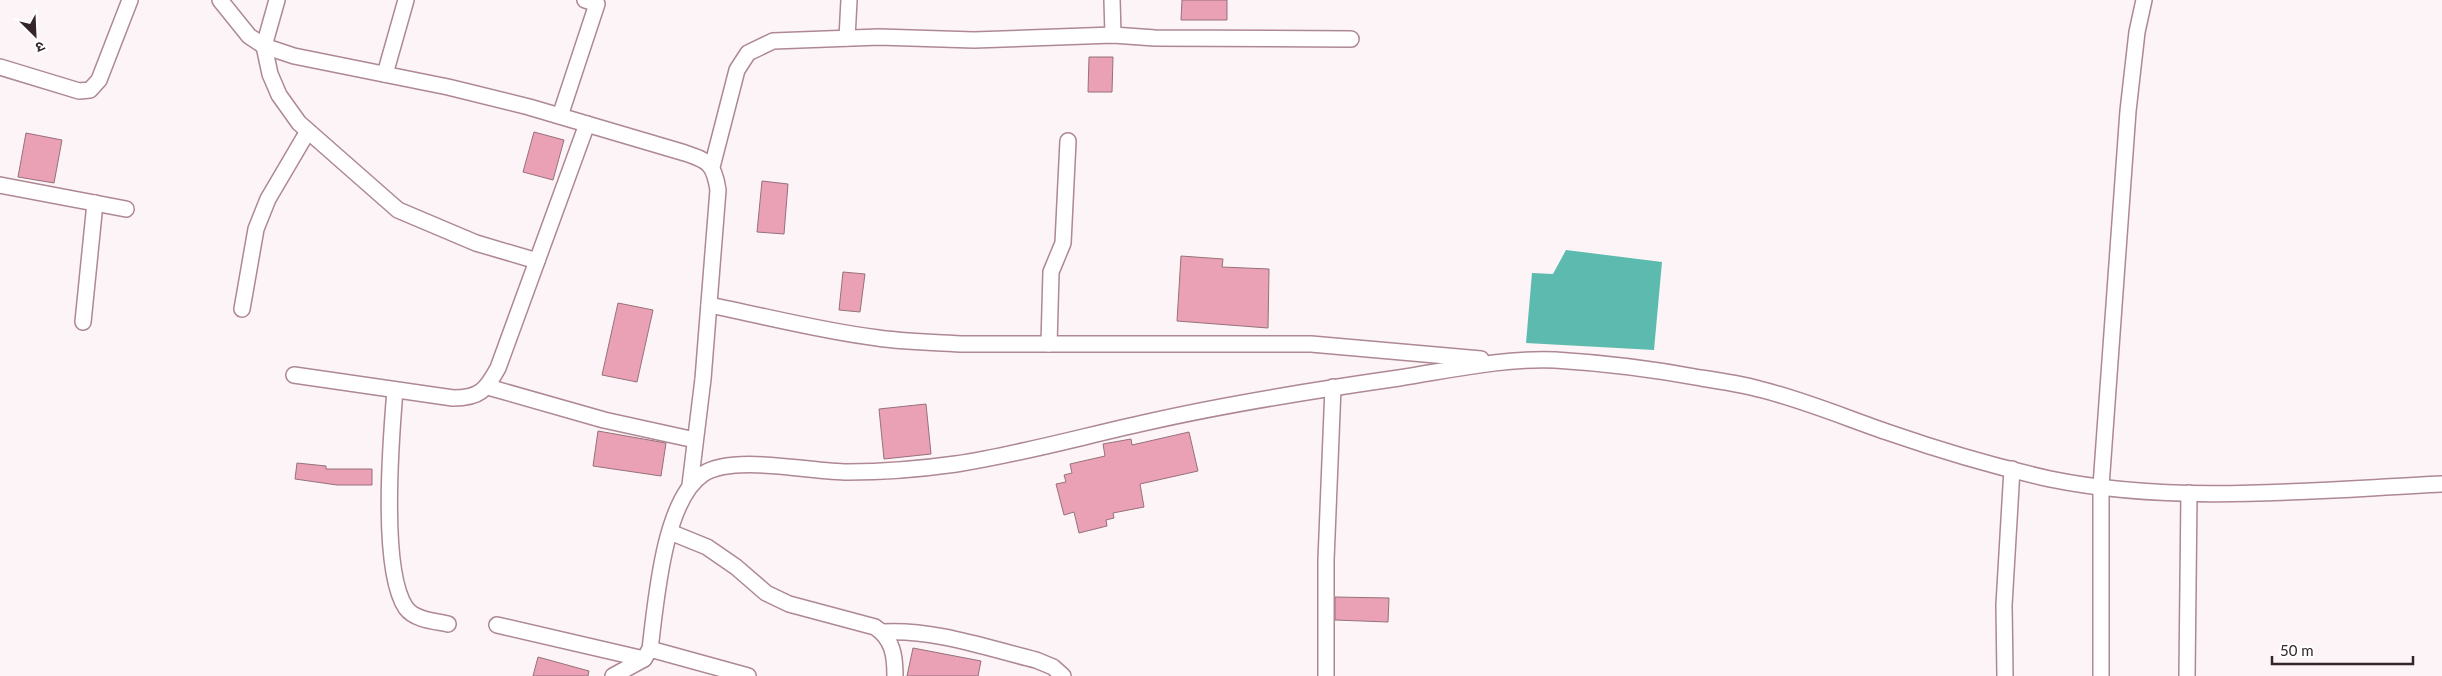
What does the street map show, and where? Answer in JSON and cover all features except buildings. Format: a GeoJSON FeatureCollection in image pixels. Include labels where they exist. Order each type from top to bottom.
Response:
{"type":"FeatureCollection","features":[{"type":"Feature","properties":{"kind":"street"},"geometry":{"type":"LineString","coordinates":[[0,68],[80,91],[90,90],[99,80],[130,0]]}},
{"type":"Feature","properties":{"kind":"street"},"geometry":{"type":"LineString","coordinates":[[220,0],[249,36],[264,46],[294,56],[457,90],[560,116],[685,153],[705,160],[712,167]]}},
{"type":"Feature","properties":{"kind":"street"},"geometry":{"type":"LineString","coordinates":[[277,0],[264,46],[270,74],[279,95],[299,123],[398,210],[476,243],[537,261]]}},
{"type":"Feature","properties":{"kind":"street"},"geometry":{"type":"LineString","coordinates":[[385,74],[406,0]]}},
{"type":"Feature","properties":{"kind":"street"},"geometry":{"type":"LineString","coordinates":[[560,116],[597,4],[585,0]]}},
{"type":"Feature","properties":{"kind":"street"},"geometry":{"type":"LineString","coordinates":[[835,0],[849,4],[847,38]]}},
{"type":"Feature","properties":{"kind":"street"},"geometry":{"type":"LineString","coordinates":[[1112,0],[1113,35]]}},
{"type":"Feature","properties":{"kind":"street"},"geometry":{"type":"LineString","coordinates":[[2100,676],[2101,486],[2128,111],[2137,32],[2144,0]]}},
{"type":"Feature","properties":{"kind":"street"},"geometry":{"type":"LineString","coordinates":[[690,485],[709,305],[718,190],[712,167],[737,70],[748,53],[773,41],[847,38],[974,40],[1113,35],[1155,38],[1351,39]]}},
{"type":"Feature","properties":{"kind":"street"},"geometry":{"type":"LineString","coordinates":[[294,376],[454,398],[467,398],[488,387],[498,368],[587,124]]}},
{"type":"Feature","properties":{"kind":"street"},"geometry":{"type":"LineString","coordinates":[[242,309],[259,222],[282,173],[308,131]]}},
{"type":"Feature","properties":{"kind":"street"},"geometry":{"type":"LineString","coordinates":[[1049,344],[1051,272],[1063,243],[1068,141]]}},
{"type":"Feature","properties":{"kind":"street"},"geometry":{"type":"LineString","coordinates":[[0,185],[126,209]]}},
{"type":"Feature","properties":{"kind":"street"},"geometry":{"type":"LineString","coordinates":[[83,322],[95,203]]}},
{"type":"Feature","properties":{"kind":"street"},"geometry":{"type":"LineString","coordinates":[[709,305],[877,338],[961,344],[1311,344],[1500,361],[1551,360],[1592,363],[1661,371],[1755,387],[1814,405],[1958,456],[2012,470],[2053,480],[2139,492],[2189,493],[2442,484]]}},
{"type":"Feature","properties":{"kind":"street"},"geometry":{"type":"LineString","coordinates":[[613,676],[647,654],[663,557],[680,500],[690,485],[705,473],[719,467],[752,465],[842,472],[890,471],[954,464],[1028,451],[1223,406],[1500,361]]}},
{"type":"Feature","properties":{"kind":"street"},"geometry":{"type":"LineString","coordinates":[[488,387],[604,420],[695,440]]}},
{"type":"Feature","properties":{"kind":"street"},"geometry":{"type":"LineString","coordinates":[[1326,676],[1326,560],[1333,387]]}},
{"type":"Feature","properties":{"kind":"street"},"geometry":{"type":"LineString","coordinates":[[395,390],[390,498],[392,563],[396,585],[407,609],[418,617],[448,624]]}},
{"type":"Feature","properties":{"kind":"street"},"geometry":{"type":"LineString","coordinates":[[2005,676],[2004,606],[2012,470]]}},
{"type":"Feature","properties":{"kind":"street"},"geometry":{"type":"LineString","coordinates":[[2187,676],[2189,493]]}},
{"type":"Feature","properties":{"kind":"street"},"geometry":{"type":"LineString","coordinates":[[670,532],[707,547],[736,567],[766,593],[789,604],[875,627],[883,632],[888,639],[894,656],[895,676]]}},
{"type":"Feature","properties":{"kind":"street"},"geometry":{"type":"LineString","coordinates":[[497,625],[748,676]]}},
{"type":"Feature","properties":{"kind":"street"},"geometry":{"type":"LineString","coordinates":[[883,632],[905,631],[930,634],[1036,660],[1052,667],[1063,676]]}},
{"type":"Feature","properties":{"kind":"shaded area"},"geometry":{"type":"Polygon","coordinates":[[[1566,250],[1662,262],[1654,350],[1526,343],[1532,273],[1553,274],[1566,250]]]}}]}
